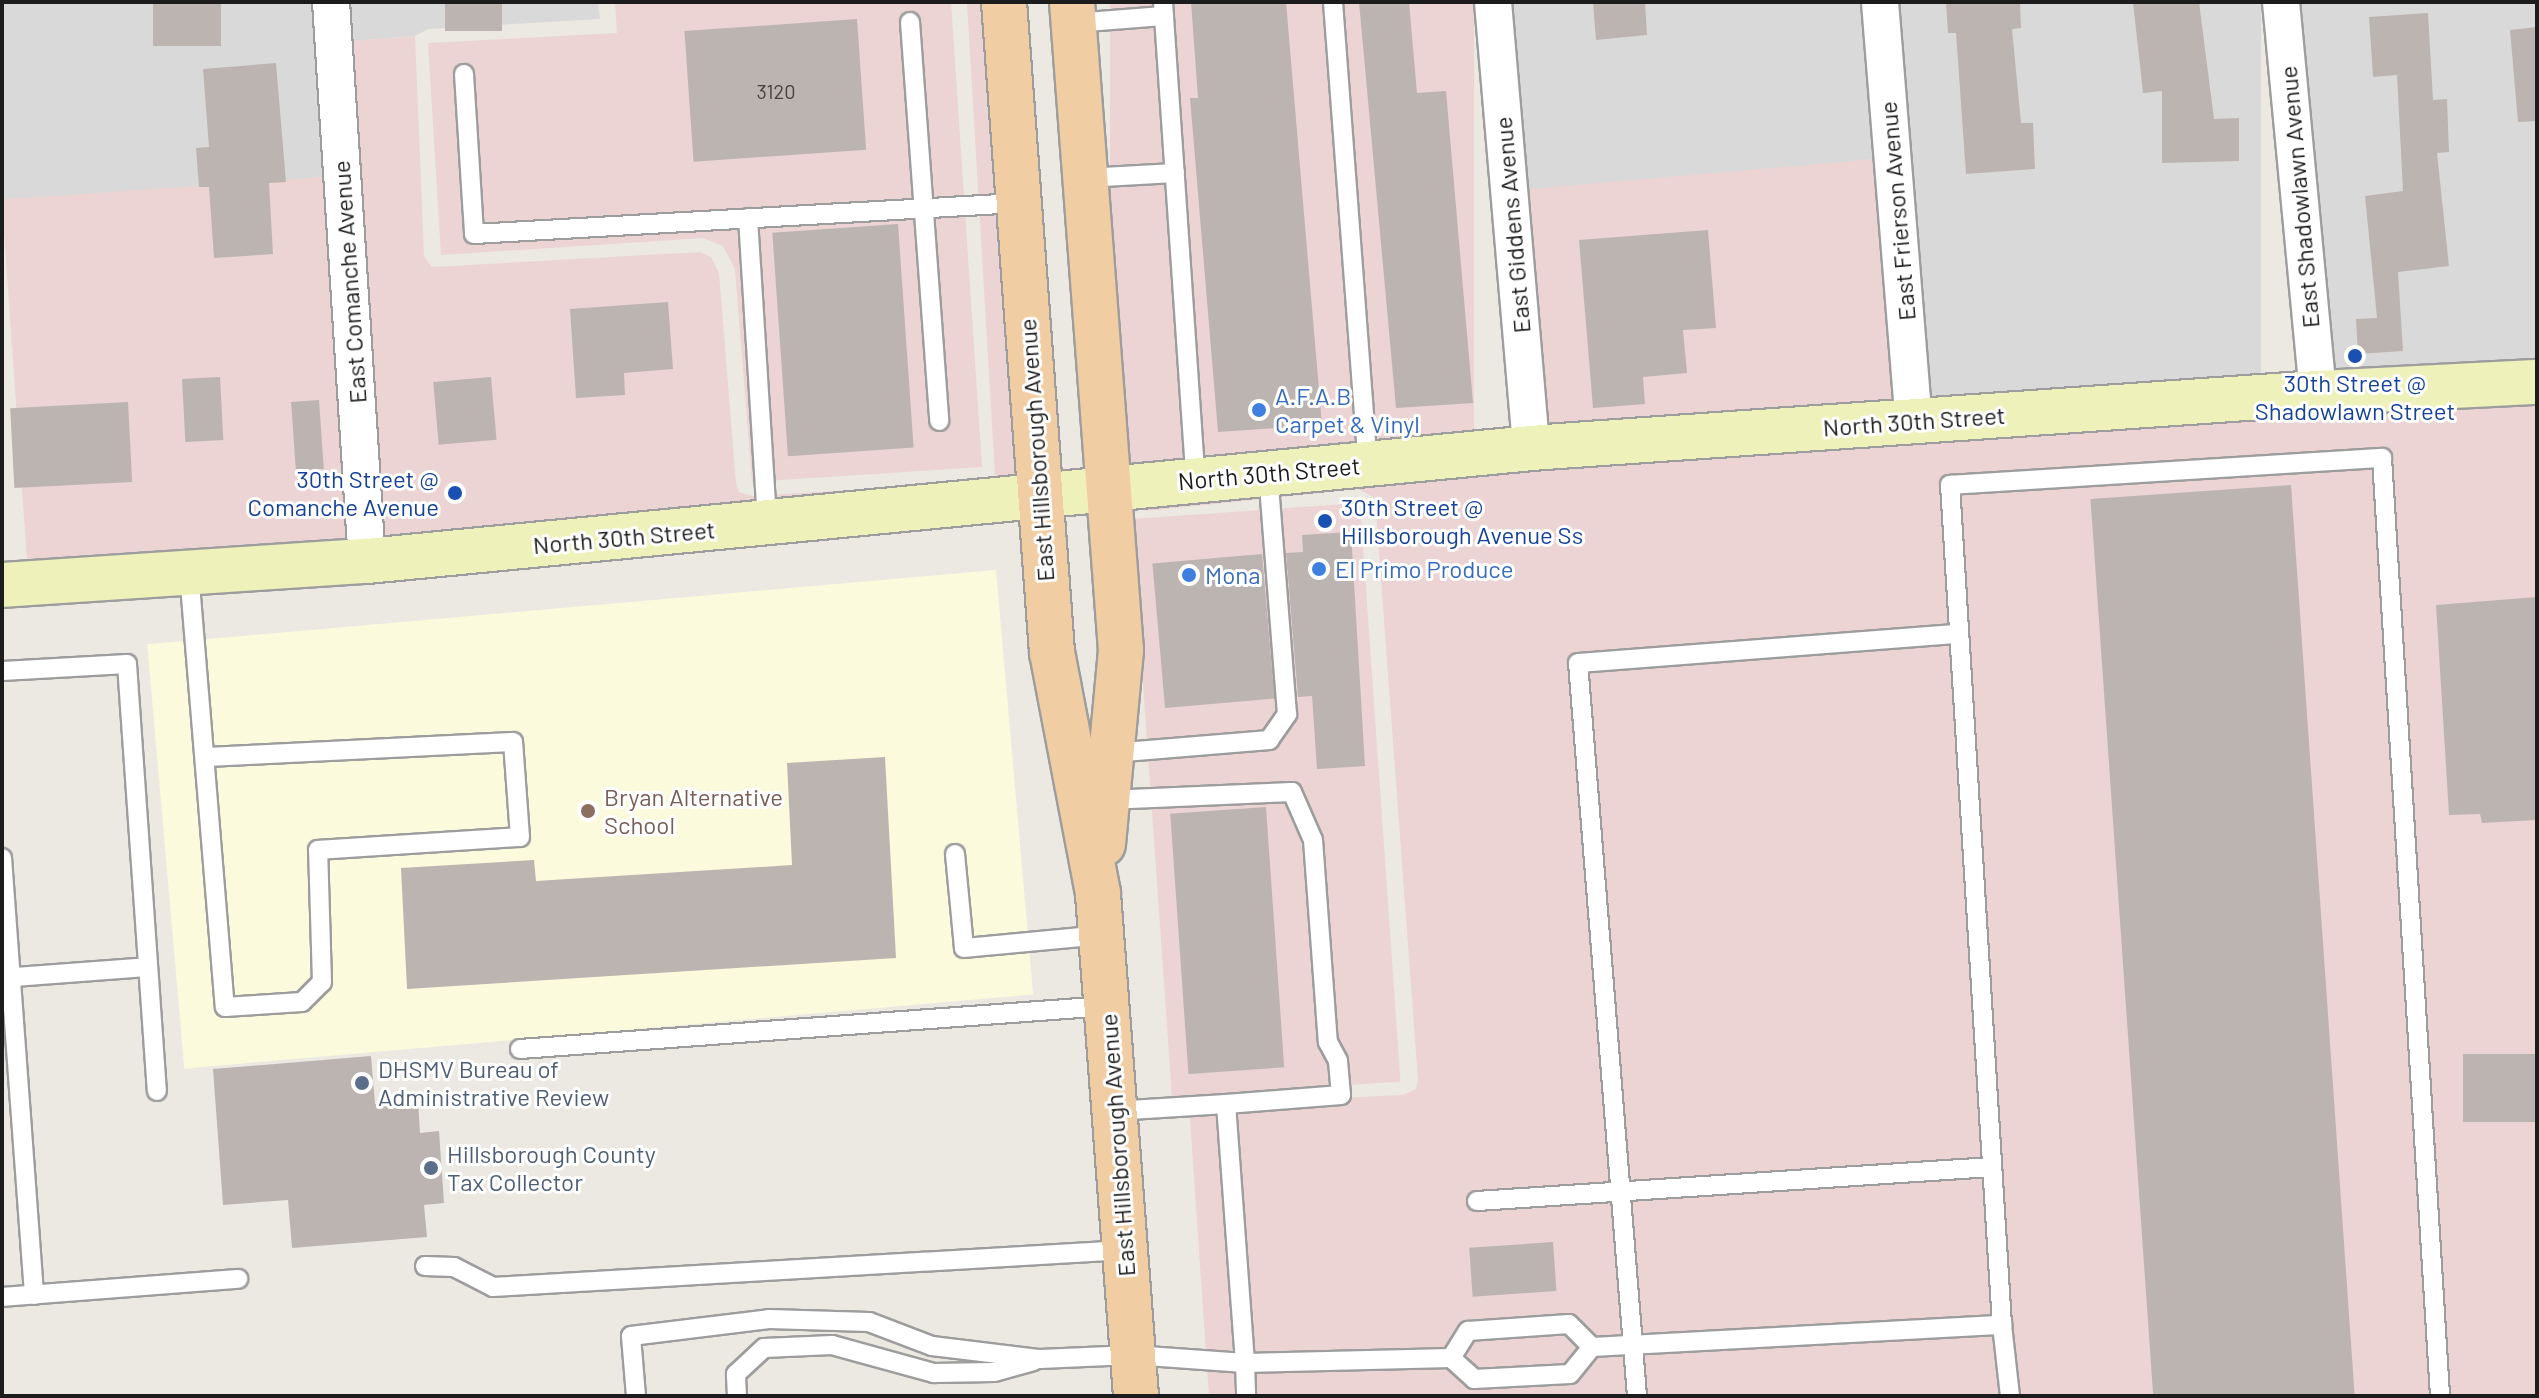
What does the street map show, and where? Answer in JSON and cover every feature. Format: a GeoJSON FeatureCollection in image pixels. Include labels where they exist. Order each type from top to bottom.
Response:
{"type":"FeatureCollection","features":[{"type":"Feature","properties":{"kind":"main road","name":"East Hillsborough Avenue"},"geometry":{"type":"LineString","coordinates":[[1004,2],[1052,652],[1099,914],[1134,1376]]}},
{"type":"Feature","properties":{"kind":"main road","name":"East Hillsborough Avenue"},"geometry":{"type":"LineString","coordinates":[[1072,13],[1121,650],[1099,914]]}},
{"type":"Feature","properties":{"kind":"street","name":"East Comanche Avenue"},"geometry":{"type":"LineString","coordinates":[[331,2],[367,561]]}},
{"type":"Feature","properties":{"kind":"street","name":"East Giddens Avenue"},"geometry":{"type":"LineString","coordinates":[[1493,2],[1531,448]]}},
{"type":"Feature","properties":{"kind":"street","name":"East Frierson Avenue"},"geometry":{"type":"LineString","coordinates":[[1880,2],[1914,421]]}},
{"type":"Feature","properties":{"kind":"street","name":"East Shadowlawn Avenue"},"geometry":{"type":"LineString","coordinates":[[2281,2],[2318,393]]}},
{"type":"Feature","properties":{"kind":"street","name":"North 30th Street"},"geometry":{"type":"LineString","coordinates":[[2,585],[367,561],[1039,499],[1196,480],[1531,448],[2318,393],[2537,382]]}},
{"type":"Feature","properties":{"kind":"lane"},"geometry":{"type":"LineString","coordinates":[[1333,2],[1368,464]]}},
{"type":"Feature","properties":{"kind":"lane"},"geometry":{"type":"LineString","coordinates":[[1072,13],[1164,9],[1196,480]]}},
{"type":"Feature","properties":{"kind":"lane"},"geometry":{"type":"LineString","coordinates":[[910,22],[939,421]]}},
{"type":"Feature","properties":{"kind":"lane"},"geometry":{"type":"LineString","coordinates":[[464,74],[474,234],[1018,203]]}},
{"type":"Feature","properties":{"kind":"lane"},"geometry":{"type":"LineString","coordinates":[[1085,178],[1175,173]]}},
{"type":"Feature","properties":{"kind":"lane"},"geometry":{"type":"LineString","coordinates":[[748,218],[767,524]]}},
{"type":"Feature","properties":{"kind":"lane"},"geometry":{"type":"LineString","coordinates":[[2010,1396],[2002,1325],[1950,485],[2382,458],[2440,1396]]}},
{"type":"Feature","properties":{"kind":"lane"},"geometry":{"type":"LineString","coordinates":[[1112,753],[1269,740],[1287,714],[1268,473]]}},
{"type":"Feature","properties":{"kind":"lane"},"geometry":{"type":"LineString","coordinates":[[189,572],[225,1007],[302,1002],[322,982],[318,850],[520,837],[513,742],[206,757]]}},
{"type":"Feature","properties":{"kind":"lane"},"geometry":{"type":"LineString","coordinates":[[1637,1396],[1578,663],[1959,634]]}},
{"type":"Feature","properties":{"kind":"lane"},"geometry":{"type":"LineString","coordinates":[[2,671],[127,664],[157,1091]]}},
{"type":"Feature","properties":{"kind":"lane"},"geometry":{"type":"LineString","coordinates":[[1107,800],[1292,792],[1313,840],[1328,1042],[1338,1061],[1341,1095],[1114,1111]]}},
{"type":"Feature","properties":{"kind":"lane"},"geometry":{"type":"LineString","coordinates":[[955,854],[964,948],[1099,914]]}},
{"type":"Feature","properties":{"kind":"lane"},"geometry":{"type":"LineString","coordinates":[[2,858],[6,977],[34,1295]]}},
{"type":"Feature","properties":{"kind":"lane"},"geometry":{"type":"LineString","coordinates":[[6,977],[148,967]]}},
{"type":"Feature","properties":{"kind":"lane"},"geometry":{"type":"LineString","coordinates":[[520,1049],[1107,1006]]}},
{"type":"Feature","properties":{"kind":"lane"},"geometry":{"type":"LineString","coordinates":[[1226,1104],[1246,1396]]}},
{"type":"Feature","properties":{"kind":"lane"},"geometry":{"type":"LineString","coordinates":[[1477,1201],[1992,1167]]}},
{"type":"Feature","properties":{"kind":"lane"},"geometry":{"type":"LineString","coordinates":[[425,1266],[454,1267],[493,1287],[1125,1250]]}},
{"type":"Feature","properties":{"kind":"lane"},"geometry":{"type":"LineString","coordinates":[[2,1297],[238,1279]]}},
{"type":"Feature","properties":{"kind":"lane"},"geometry":{"type":"LineString","coordinates":[[636,1396],[631,1336],[769,1319],[869,1322],[932,1346],[1040,1359],[1134,1376],[1245,1363],[1451,1358],[1474,1379],[1570,1374],[1592,1347]]}},
{"type":"Feature","properties":{"kind":"lane"},"geometry":{"type":"LineString","coordinates":[[1451,1358],[1468,1331],[1569,1324],[1592,1347],[2002,1325]]}},
{"type":"Feature","properties":{"kind":"lane"},"geometry":{"type":"LineString","coordinates":[[737,1396],[736,1374],[764,1348],[832,1345],[934,1373],[994,1372],[1040,1359]]}},
{"type":"Feature","properties":{"kind":"shaded area"},"geometry":{"type":"Polygon","coordinates":[[[2,2],[312,2],[323,177],[2,208],[2,2]]]}},
{"type":"Feature","properties":{"kind":"shaded area"},"geometry":{"type":"Polygon","coordinates":[[[350,2],[598,2],[600,19],[428,29],[415,36],[352,41],[350,2]]]}},
{"type":"Feature","properties":{"kind":"shaded area"},"geometry":{"type":"Polygon","coordinates":[[[615,2],[951,2],[982,467],[752,482],[735,269],[723,246],[703,238],[441,255],[428,43],[617,33],[615,2]]]}},
{"type":"Feature","properties":{"kind":"shaded area"},"geometry":{"type":"Polygon","coordinates":[[[967,2],[981,2],[1017,483],[384,535],[352,41],[415,36],[424,256],[432,267],[700,252],[711,257],[719,273],[739,492],[752,496],[982,482],[995,475],[967,2]]]}},
{"type":"Feature","properties":{"kind":"shaded area"},"geometry":{"type":"Polygon","coordinates":[[[1110,2],[1474,2],[1474,470],[1110,470],[1110,2]]]}},
{"type":"Feature","properties":{"kind":"shaded area"},"geometry":{"type":"Polygon","coordinates":[[[1513,2],[1861,2],[1874,159],[1530,211],[1513,2]]]}},
{"type":"Feature","properties":{"kind":"shaded area"},"geometry":{"type":"Polygon","coordinates":[[[1899,2],[2261,2],[2261,404],[1899,404],[1899,2]]]}},
{"type":"Feature","properties":{"kind":"shaded area"},"geometry":{"type":"Polygon","coordinates":[[[2300,2],[2537,2],[2537,366],[2335,375],[2300,2]]]}},
{"type":"Feature","properties":{"kind":"shaded area"},"geometry":{"type":"Polygon","coordinates":[[[1874,159],[1896,405],[1549,435],[1527,189],[1874,159]]]}},
{"type":"Feature","properties":{"kind":"shaded area"},"geometry":{"type":"Polygon","coordinates":[[[323,177],[348,538],[27,561],[2,199],[323,177]]]}},
{"type":"Feature","properties":{"kind":"shaded area"},"geometry":{"type":"Polygon","coordinates":[[[2537,399],[2537,1396],[1209,1396],[1189,1105],[1403,1095],[1416,1089],[1418,1080],[1375,498],[1358,489],[1147,511],[1146,502],[1532,465],[2537,399]]]}},
{"type":"Feature","properties":{"kind":"shaded area"},"geometry":{"type":"Polygon","coordinates":[[[1360,503],[1400,1082],[1172,1098],[1132,519],[1360,503]]]}},
{"type":"Feature","properties":{"kind":"shaded area","name":"Bryan Alternative School"},"geometry":{"type":"Polygon","coordinates":[[[996,570],[1033,994],[184,1069],[147,644],[996,570]]]}},
{"type":"Feature","properties":{"kind":"building"},"geometry":{"type":"Polygon","coordinates":[[[153,2],[221,2],[221,46],[153,46],[153,2]]]}},
{"type":"Feature","properties":{"kind":"building"},"geometry":{"type":"Polygon","coordinates":[[[445,2],[502,2],[502,31],[445,31],[445,2]]]}},
{"type":"Feature","properties":{"kind":"building"},"geometry":{"type":"Polygon","coordinates":[[[1191,2],[1286,2],[1322,425],[1218,432],[1190,98],[1198,98],[1191,2]]]}},
{"type":"Feature","properties":{"kind":"building"},"geometry":{"type":"Polygon","coordinates":[[[1359,2],[1409,2],[1417,93],[1446,91],[1473,403],[1396,408],[1359,2]]]}},
{"type":"Feature","properties":{"kind":"building"},"geometry":{"type":"Polygon","coordinates":[[[1593,2],[1645,2],[1647,35],[1596,40],[1593,2]]]}},
{"type":"Feature","properties":{"kind":"building"},"geometry":{"type":"Polygon","coordinates":[[[1946,2],[2020,2],[2021,28],[2012,29],[2021,123],[2033,123],[2035,169],[1966,174],[1956,33],[1948,33],[1946,2]]]}},
{"type":"Feature","properties":{"kind":"building"},"geometry":{"type":"Polygon","coordinates":[[[2133,2],[2199,2],[2214,119],[2239,118],[2239,161],[2162,163],[2162,91],[2143,93],[2133,2]]]}},
{"type":"Feature","properties":{"kind":"building"},"geometry":{"type":"Polygon","coordinates":[[[2428,13],[2433,100],[2447,99],[2449,152],[2437,153],[2449,266],[2398,272],[2403,351],[2358,354],[2356,319],[2377,318],[2365,196],[2403,191],[2397,75],[2373,77],[2369,17],[2428,13]]]}},
{"type":"Feature","properties":{"kind":"building"},"geometry":{"type":"Polygon","coordinates":[[[857,19],[866,150],[694,162],[684,31],[857,19]]]}},
{"type":"Feature","properties":{"kind":"building"},"geometry":{"type":"Polygon","coordinates":[[[2537,27],[2537,121],[2518,122],[2510,30],[2537,27]]]}},
{"type":"Feature","properties":{"kind":"building"},"geometry":{"type":"Polygon","coordinates":[[[276,63],[286,182],[269,183],[273,254],[214,258],[209,187],[199,187],[196,148],[209,147],[203,69],[276,63]]]}},
{"type":"Feature","properties":{"kind":"building"},"geometry":{"type":"Polygon","coordinates":[[[898,224],[914,447],[788,456],[772,233],[898,224]]]}},
{"type":"Feature","properties":{"kind":"building"},"geometry":{"type":"Polygon","coordinates":[[[1708,230],[1716,328],[1683,330],[1687,373],[1643,377],[1645,404],[1593,408],[1579,240],[1708,230]]]}},
{"type":"Feature","properties":{"kind":"building"},"geometry":{"type":"Polygon","coordinates":[[[668,302],[673,369],[624,373],[625,395],[576,398],[570,309],[668,302]]]}},
{"type":"Feature","properties":{"kind":"building"},"geometry":{"type":"Polygon","coordinates":[[[220,377],[223,440],[185,442],[182,379],[220,377]]]}},
{"type":"Feature","properties":{"kind":"building"},"geometry":{"type":"Polygon","coordinates":[[[491,377],[496,440],[439,445],[433,382],[491,377]]]}},
{"type":"Feature","properties":{"kind":"building"},"geometry":{"type":"Polygon","coordinates":[[[319,400],[324,469],[296,471],[291,402],[319,400]]]}},
{"type":"Feature","properties":{"kind":"building"},"geometry":{"type":"Polygon","coordinates":[[[128,402],[132,482],[14,488],[10,408],[128,402]]]}},
{"type":"Feature","properties":{"kind":"building"},"geometry":{"type":"Polygon","coordinates":[[[2291,485],[2355,1396],[2153,1396],[2090,499],[2291,485]]]}},
{"type":"Feature","properties":{"kind":"building"},"geometry":{"type":"Polygon","coordinates":[[[1351,532],[1365,766],[1317,769],[1312,696],[1298,697],[1286,553],[1303,552],[1302,535],[1351,532]]]}},
{"type":"Feature","properties":{"kind":"building"},"geometry":{"type":"Polygon","coordinates":[[[1262,554],[1275,698],[1165,708],[1152,564],[1262,554]]]}},
{"type":"Feature","properties":{"kind":"building"},"geometry":{"type":"Polygon","coordinates":[[[2537,597],[2537,820],[2482,823],[2480,814],[2449,815],[2436,605],[2537,597]]]}},
{"type":"Feature","properties":{"kind":"building"},"geometry":{"type":"Polygon","coordinates":[[[885,757],[896,958],[407,989],[401,868],[534,860],[536,881],[792,865],[787,763],[885,757]]]}},
{"type":"Feature","properties":{"kind":"building"},"geometry":{"type":"Polygon","coordinates":[[[1266,807],[1284,1067],[1188,1074],[1170,814],[1266,807]]]}},
{"type":"Feature","properties":{"kind":"building"},"geometry":{"type":"Polygon","coordinates":[[[2463,1054],[2537,1054],[2537,1122],[2463,1122],[2463,1054]]]}},
{"type":"Feature","properties":{"kind":"building"},"geometry":{"type":"Polygon","coordinates":[[[371,1056],[375,1104],[418,1101],[420,1133],[439,1131],[444,1203],[424,1205],[427,1237],[292,1248],[288,1200],[223,1205],[213,1069],[371,1056]]]}},
{"type":"Feature","properties":{"kind":"building"},"geometry":{"type":"Polygon","coordinates":[[[1553,1242],[1556,1291],[1473,1297],[1469,1248],[1553,1242]]]}},
{"type":"Feature","properties":{"kind":"place","name":"30th Street @ Shadowlawn Street"},"geometry":{"type":"Point","coordinates":[2355,356]}},
{"type":"Feature","properties":{"kind":"place","name":"A.F.A.B Carpet & Vinyl"},"geometry":{"type":"Point","coordinates":[1259,410]}},
{"type":"Feature","properties":{"kind":"place","name":"30th Street @ Comanche Avenue"},"geometry":{"type":"Point","coordinates":[455,493]}},
{"type":"Feature","properties":{"kind":"place","name":"30th Street @ Hillsborough Avenue Ss"},"geometry":{"type":"Point","coordinates":[1325,521]}},
{"type":"Feature","properties":{"kind":"place","name":"El Primo Produce"},"geometry":{"type":"Point","coordinates":[1319,569]}},
{"type":"Feature","properties":{"kind":"place","name":"Mona"},"geometry":{"type":"Point","coordinates":[1189,575]}},
{"type":"Feature","properties":{"kind":"place","name":"Bryan Alternative School"},"geometry":{"type":"Point","coordinates":[588,811]}},
{"type":"Feature","properties":{"kind":"place","name":"DHSMV Bureau of Administrative Review"},"geometry":{"type":"Point","coordinates":[362,1083]}},
{"type":"Feature","properties":{"kind":"place","name":"Hillsborough County Tax Collector"},"geometry":{"type":"Point","coordinates":[431,1168]}}]}
